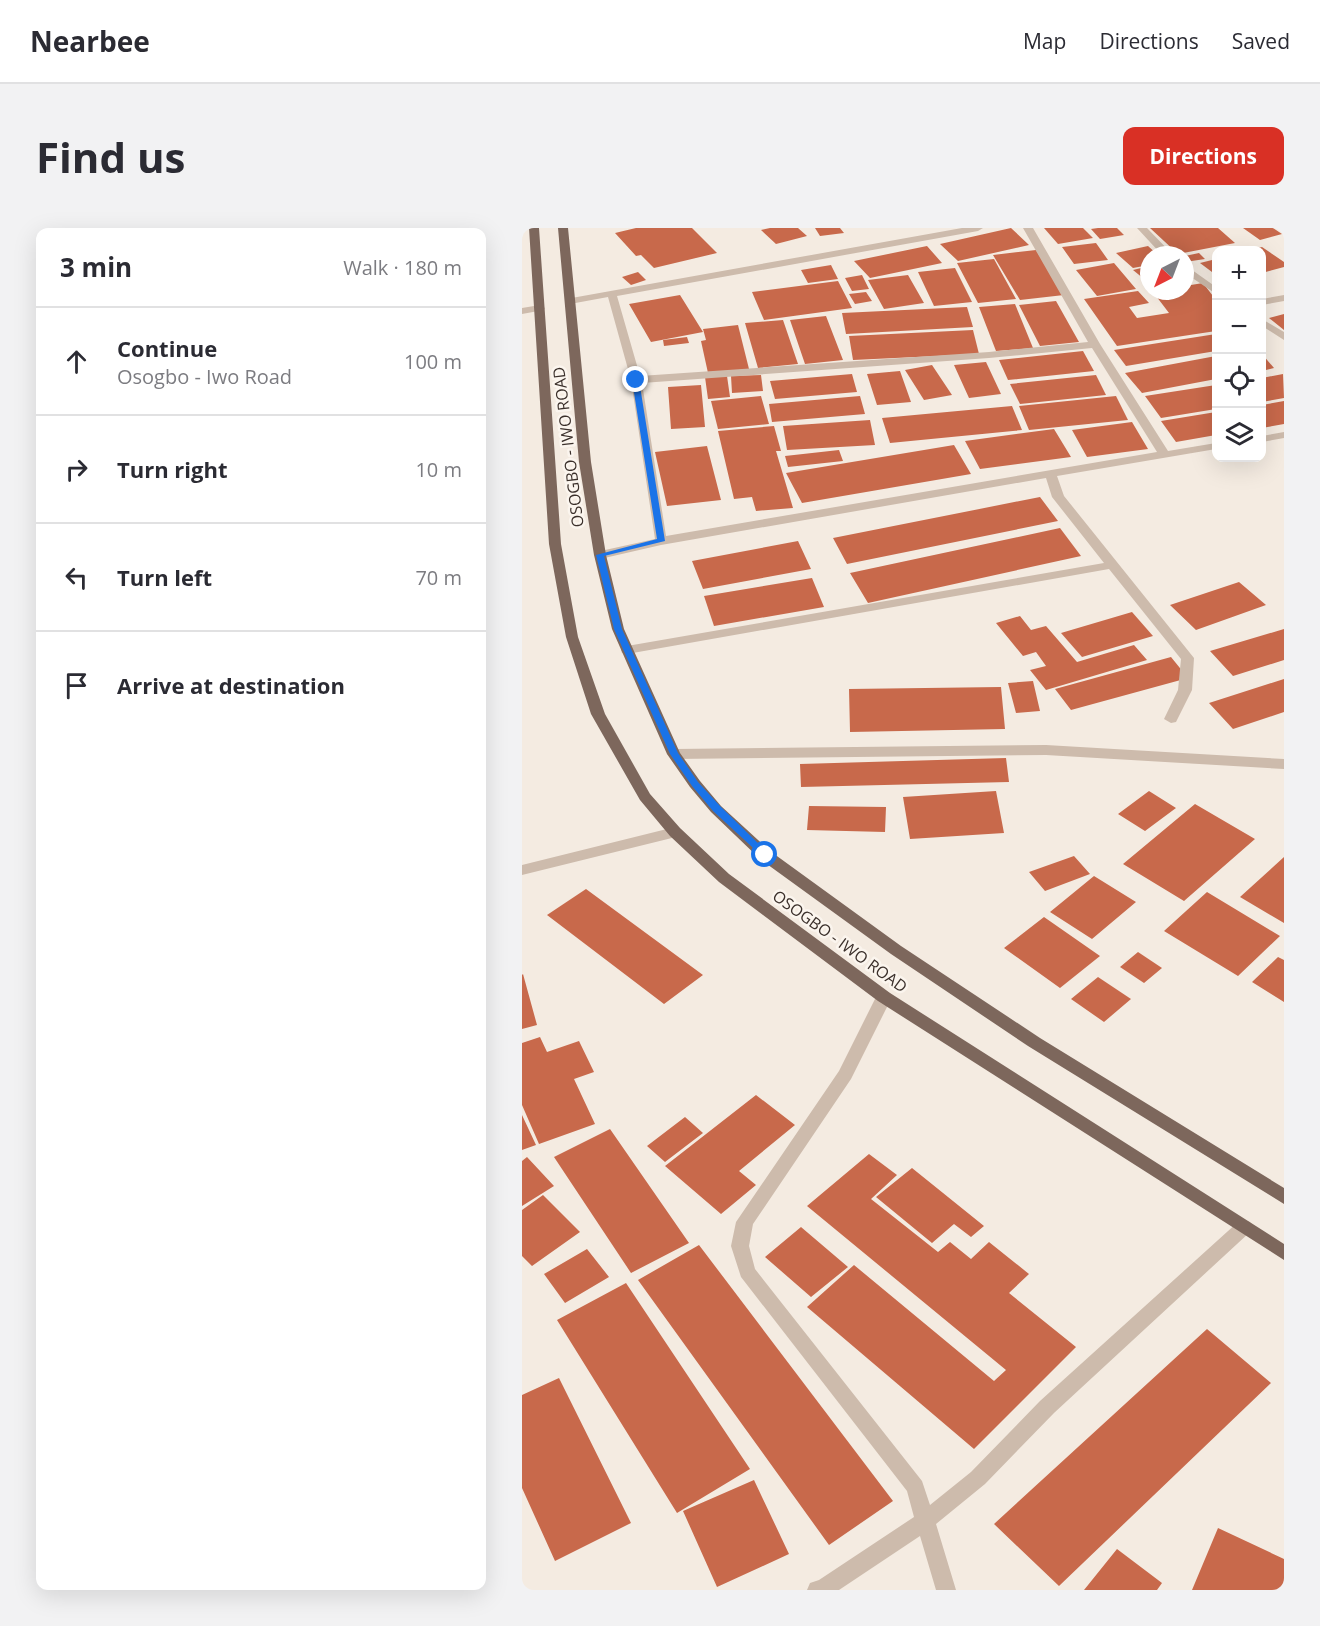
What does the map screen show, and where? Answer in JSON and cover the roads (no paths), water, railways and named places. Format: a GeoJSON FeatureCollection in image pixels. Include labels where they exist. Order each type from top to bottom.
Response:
{"type":"FeatureCollection","features":[{"type":"Feature","properties":{"kind":"main road","name":"OSOGBO - IWO ROAD"},"geometry":{"type":"LineString","coordinates":[[534,228],[555,544],[572,637],[598,714],[645,797],[675,832],[724,878],[884,997],[1284,1253]]}},
{"type":"Feature","properties":{"kind":"main road","name":"OSOGBO - IWO ROAD"},"geometry":{"type":"LineString","coordinates":[[563,228],[585,462],[600,555],[618,629],[674,754],[695,784],[717,809],[765,855],[886,944],[1034,1042],[1284,1197]]}},
{"type":"Feature","properties":{"kind":"street"},"geometry":{"type":"LineString","coordinates":[[570,302],[978,228]]}},
{"type":"Feature","properties":{"kind":"street"},"geometry":{"type":"LineString","coordinates":[[1028,228],[1095,344],[1164,454]]}},
{"type":"Feature","properties":{"kind":"street"},"geometry":{"type":"LineString","coordinates":[[1142,228],[1159,246]]}},
{"type":"Feature","properties":{"kind":"street"},"geometry":{"type":"LineString","coordinates":[[1194,275],[1212,288]]}},
{"type":"Feature","properties":{"kind":"street"},"geometry":{"type":"LineString","coordinates":[[612,295],[636,380],[661,541]]}},
{"type":"Feature","properties":{"kind":"street"},"geometry":{"type":"LineString","coordinates":[[1266,301],[1284,298]]}},
{"type":"Feature","properties":{"kind":"street"},"geometry":{"type":"LineString","coordinates":[[522,311],[540,308]]}},
{"type":"Feature","properties":{"kind":"street"},"geometry":{"type":"LineString","coordinates":[[1266,325],[1284,337]]}},
{"type":"Feature","properties":{"kind":"street"},"geometry":{"type":"LineString","coordinates":[[636,380],[978,356],[1095,344]]}},
{"type":"Feature","properties":{"kind":"street"},"geometry":{"type":"LineString","coordinates":[[1266,438],[1284,435]]}},
{"type":"Feature","properties":{"kind":"street"},"geometry":{"type":"LineString","coordinates":[[600,555],[661,541],[1212,447]]}},
{"type":"Feature","properties":{"kind":"street"},"geometry":{"type":"LineString","coordinates":[[1050,473],[1059,497],[1187,658],[1189,677],[1182,699],[1171,719]]}},
{"type":"Feature","properties":{"kind":"street"},"geometry":{"type":"LineString","coordinates":[[627,650],[1111,565]]}},
{"type":"Feature","properties":{"kind":"street"},"geometry":{"type":"LineString","coordinates":[[674,754],[1046,750],[1284,764]]}},
{"type":"Feature","properties":{"kind":"street"},"geometry":{"type":"LineString","coordinates":[[522,870],[675,832]]}},
{"type":"Feature","properties":{"kind":"street"},"geometry":{"type":"LineString","coordinates":[[884,997],[845,1075],[745,1222],[740,1246],[747,1272],[915,1487],[946,1590]]}},
{"type":"Feature","properties":{"kind":"street"},"geometry":{"type":"LineString","coordinates":[[817,1590],[824,1588],[926,1520],[978,1478],[1047,1407],[1244,1227]]}}]}
